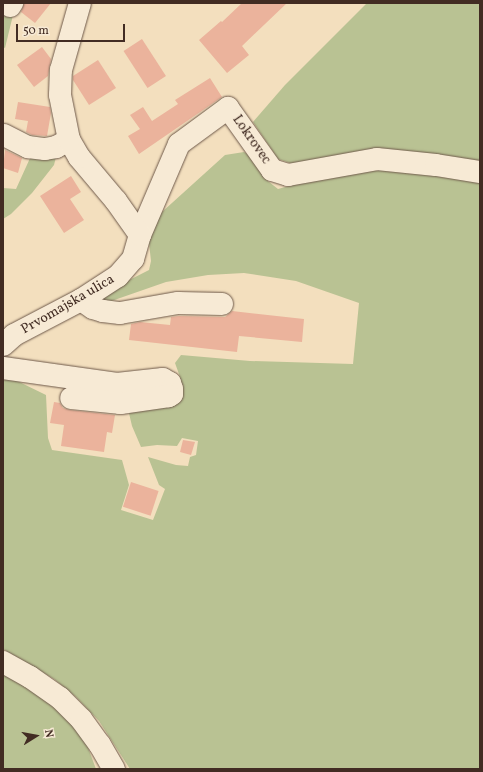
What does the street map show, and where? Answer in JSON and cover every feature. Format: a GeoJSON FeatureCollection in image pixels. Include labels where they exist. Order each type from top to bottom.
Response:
{"type":"FeatureCollection","features":[{"type":"Feature","properties":{"kind":"street"},"geometry":{"type":"LineString","coordinates":[[80,3],[61,70],[60,95],[69,140],[79,157],[116,201],[140,235]]}},
{"type":"Feature","properties":{"kind":"street","name":"Lokrovec"},"geometry":{"type":"LineString","coordinates":[[140,235],[179,144],[228,108],[272,170],[288,175],[377,159],[436,165],[480,172]]}},
{"type":"Feature","properties":{"kind":"street"},"geometry":{"type":"LineString","coordinates":[[4,135],[28,147],[46,149],[56,147],[69,140]]}},
{"type":"Feature","properties":{"kind":"street","name":"Prvomajska ulica"},"geometry":{"type":"LineString","coordinates":[[3,345],[14,335],[81,300],[118,276],[126,269],[133,259],[140,235]]}},
{"type":"Feature","properties":{"kind":"street"},"geometry":{"type":"LineString","coordinates":[[81,300],[93,308],[120,313],[178,303],[222,304]]}},
{"type":"Feature","properties":{"kind":"street"},"geometry":{"type":"LineString","coordinates":[[3,368],[117,384],[164,379],[170,383],[172,389],[172,394],[169,396],[121,403],[70,398]]}},
{"type":"Feature","properties":{"kind":"street"},"geometry":{"type":"LineString","coordinates":[[3,662],[30,677],[60,698],[81,719],[100,745],[114,769]]}},
{"type":"Feature","properties":{"kind":"green space"},"geometry":{"type":"Polygon","coordinates":[[[3,3],[13,15],[5,48],[3,47],[3,3]]]}},
{"type":"Feature","properties":{"kind":"green space"},"geometry":{"type":"Polygon","coordinates":[[[367,3],[480,3],[480,169],[290,163],[278,159],[253,122],[285,85],[367,3]]]}},
{"type":"Feature","properties":{"kind":"green space"},"geometry":{"type":"Polygon","coordinates":[[[244,152],[255,159],[264,178],[278,189],[374,163],[480,178],[480,769],[130,769],[99,721],[76,697],[54,679],[3,649],[3,374],[46,395],[48,438],[52,450],[122,460],[129,485],[121,510],[153,520],[165,489],[159,485],[148,457],[176,465],[188,466],[190,457],[196,455],[198,441],[182,438],[177,446],[157,445],[141,447],[132,426],[128,409],[182,399],[180,377],[175,363],[181,355],[250,361],[353,364],[359,303],[296,281],[244,273],[208,275],[166,282],[100,305],[96,297],[149,270],[151,261],[149,243],[153,226],[162,212],[225,155],[244,152]]]}},
{"type":"Feature","properties":{"kind":"green space"},"geometry":{"type":"Polygon","coordinates":[[[31,156],[56,157],[54,165],[32,193],[11,214],[3,219],[3,188],[16,189],[31,156]]]}},
{"type":"Feature","properties":{"kind":"green space"},"geometry":{"type":"Polygon","coordinates":[[[3,672],[61,709],[87,745],[96,769],[3,769],[3,672]]]}},
{"type":"Feature","properties":{"kind":"building"},"geometry":{"type":"Polygon","coordinates":[[[24,3],[51,3],[35,23],[21,12],[24,3]]]}},
{"type":"Feature","properties":{"kind":"building"},"geometry":{"type":"Polygon","coordinates":[[[242,3],[287,3],[242,46],[249,55],[227,73],[199,40],[221,21],[222,22],[242,3]]]}},
{"type":"Feature","properties":{"kind":"building"},"geometry":{"type":"Polygon","coordinates":[[[142,39],[166,76],[148,88],[124,51],[142,39]]]}},
{"type":"Feature","properties":{"kind":"building"},"geometry":{"type":"Polygon","coordinates":[[[42,47],[51,59],[48,76],[34,87],[17,65],[42,47]]]}},
{"type":"Feature","properties":{"kind":"building"},"geometry":{"type":"Polygon","coordinates":[[[98,60],[116,88],[89,105],[73,80],[73,76],[98,60]]]}},
{"type":"Feature","properties":{"kind":"building"},"geometry":{"type":"Polygon","coordinates":[[[210,78],[222,97],[139,154],[128,136],[140,129],[130,115],[143,107],[152,121],[178,104],[175,100],[210,78]]]}},
{"type":"Feature","properties":{"kind":"building"},"geometry":{"type":"Polygon","coordinates":[[[18,102],[50,107],[51,113],[47,136],[32,135],[26,132],[28,121],[15,119],[18,102]]]}},
{"type":"Feature","properties":{"kind":"building"},"geometry":{"type":"Polygon","coordinates":[[[5,150],[22,158],[18,173],[3,168],[5,150]]]}},
{"type":"Feature","properties":{"kind":"building"},"geometry":{"type":"Polygon","coordinates":[[[71,176],[81,192],[70,199],[84,220],[64,233],[40,196],[71,176]]]}},
{"type":"Feature","properties":{"kind":"building"},"geometry":{"type":"Polygon","coordinates":[[[232,311],[304,319],[302,342],[239,336],[237,352],[129,340],[131,324],[140,322],[170,325],[171,317],[225,317],[232,311]]]}},
{"type":"Feature","properties":{"kind":"building"},"geometry":{"type":"Polygon","coordinates":[[[54,402],[60,403],[63,408],[70,410],[115,415],[112,433],[107,432],[104,452],[61,446],[64,425],[50,423],[54,402]]]}},
{"type":"Feature","properties":{"kind":"building"},"geometry":{"type":"Polygon","coordinates":[[[183,440],[195,442],[191,455],[180,452],[183,440]]]}},
{"type":"Feature","properties":{"kind":"building"},"geometry":{"type":"Polygon","coordinates":[[[131,482],[159,491],[151,516],[123,507],[131,482]]]}}]}
